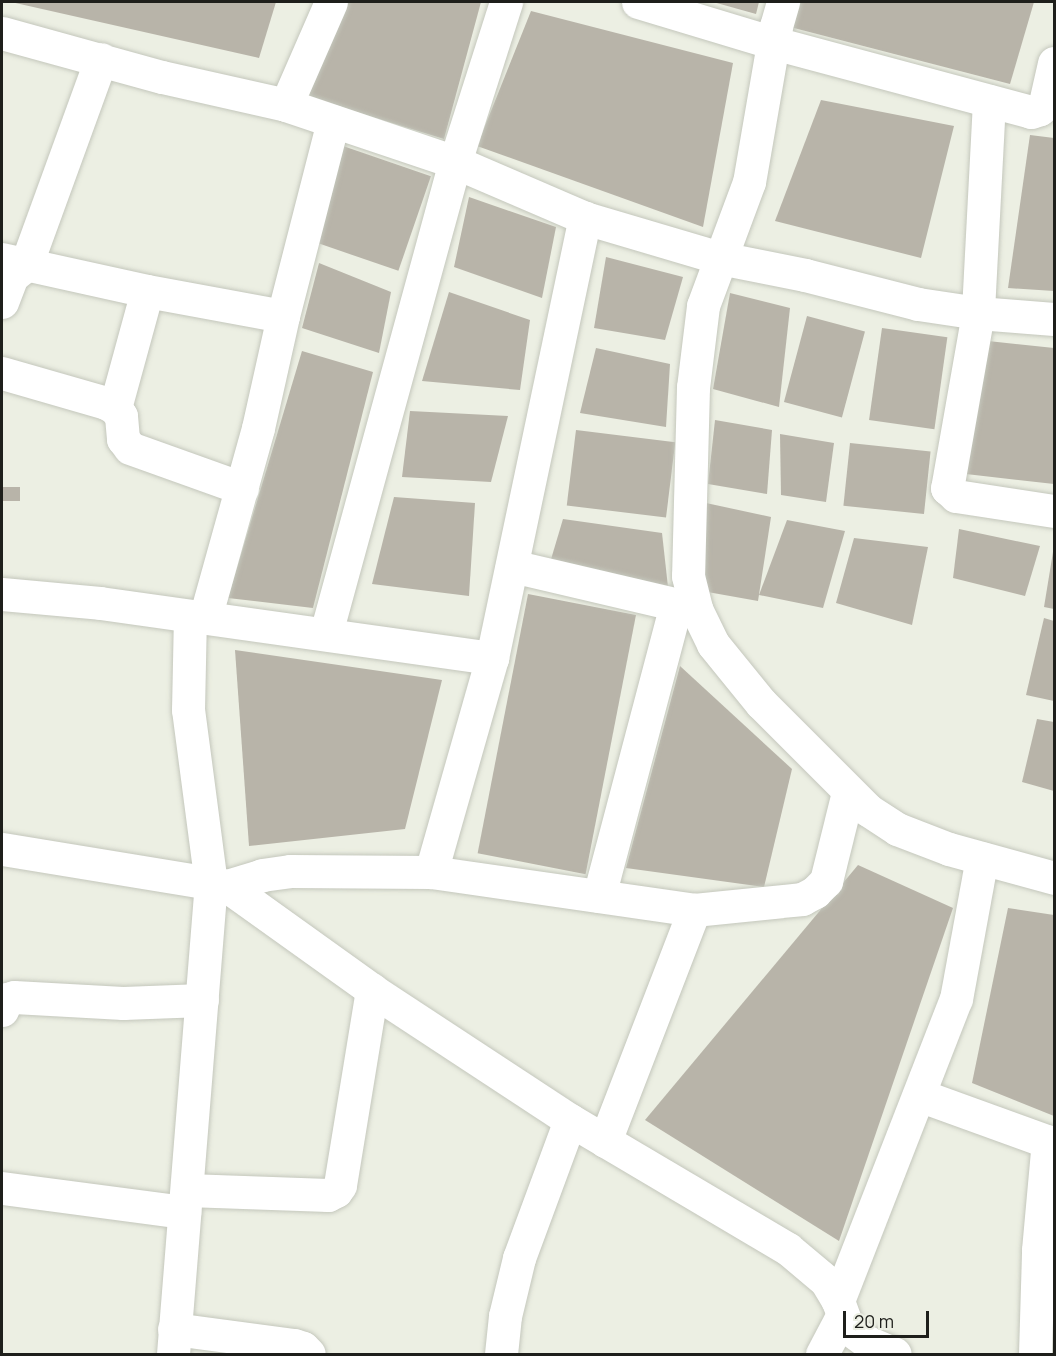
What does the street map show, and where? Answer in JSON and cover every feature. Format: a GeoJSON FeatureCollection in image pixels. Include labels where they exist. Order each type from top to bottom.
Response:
{"type":"FeatureCollection","features":[{"type":"Feature","properties":{"kind":"street"},"geometry":{"type":"LineString","coordinates":[[286,105],[330,2]]}},
{"type":"Feature","properties":{"kind":"street"},"geometry":{"type":"LineString","coordinates":[[326,633],[455,162],[506,2]]}},
{"type":"Feature","properties":{"kind":"street"},"geometry":{"type":"LineString","coordinates":[[638,2],[774,43],[1031,112],[1040,109],[1045,103],[1054,63]]}},
{"type":"Feature","properties":{"kind":"street"},"geometry":{"type":"LineString","coordinates":[[599,896],[686,607],[693,387],[703,306],[749,182],[783,2]]}},
{"type":"Feature","properties":{"kind":"street"},"geometry":{"type":"LineString","coordinates":[[2,33],[286,105],[455,162],[585,218],[720,258],[805,275],[918,303],[978,313],[1054,319]]}},
{"type":"Feature","properties":{"kind":"street"},"geometry":{"type":"LineString","coordinates":[[2,302],[12,276],[14,262],[101,59]]}},
{"type":"Feature","properties":{"kind":"street"},"geometry":{"type":"LineString","coordinates":[[989,100],[978,313],[947,488],[956,496],[1054,511]]}},
{"type":"Feature","properties":{"kind":"street"},"geometry":{"type":"LineString","coordinates":[[309,1354],[303,1348],[294,1345],[173,1342],[202,1000],[219,885],[188,711],[197,617],[242,488],[333,121]]}},
{"type":"Feature","properties":{"kind":"street"},"geometry":{"type":"LineString","coordinates":[[431,872],[492,658],[585,218]]}},
{"type":"Feature","properties":{"kind":"street"},"geometry":{"type":"LineString","coordinates":[[14,262],[147,291],[283,316]]}},
{"type":"Feature","properties":{"kind":"street"},"geometry":{"type":"LineString","coordinates":[[115,408],[147,291]]}},
{"type":"Feature","properties":{"kind":"street"},"geometry":{"type":"LineString","coordinates":[[2,373],[115,408],[122,416],[123,440],[130,448],[242,488]]}},
{"type":"Feature","properties":{"kind":"street"},"geometry":{"type":"LineString","coordinates":[[512,566],[686,607],[761,703],[827,767],[848,792],[897,829],[949,849],[1054,878]]}},
{"type":"Feature","properties":{"kind":"street"},"geometry":{"type":"LineString","coordinates":[[2,594],[100,603],[492,658]]}},
{"type":"Feature","properties":{"kind":"street"},"geometry":{"type":"LineString","coordinates":[[2,849],[219,885],[290,871],[431,872],[694,910],[802,899],[815,892],[826,881],[848,792]]}},
{"type":"Feature","properties":{"kind":"street"},"geometry":{"type":"LineString","coordinates":[[822,1354],[956,999],[982,858]]}},
{"type":"Feature","properties":{"kind":"street"},"geometry":{"type":"LineString","coordinates":[[219,885],[372,990],[570,1120],[788,1250],[826,1281],[848,1328],[867,1342],[895,1354]]}},
{"type":"Feature","properties":{"kind":"street"},"geometry":{"type":"LineString","coordinates":[[605,1141],[694,910]]}},
{"type":"Feature","properties":{"kind":"street"},"geometry":{"type":"LineString","coordinates":[[2,1188],[185,1201],[328,1195],[336,1191],[340,1185],[372,990]]}},
{"type":"Feature","properties":{"kind":"street"},"geometry":{"type":"LineString","coordinates":[[2,1010],[7,999],[14,997],[123,1003],[202,1000]]}},
{"type":"Feature","properties":{"kind":"street"},"geometry":{"type":"LineString","coordinates":[[919,1095],[1051,1142],[1038,1250],[1035,1354]]}},
{"type":"Feature","properties":{"kind":"street"},"geometry":{"type":"LineString","coordinates":[[501,1354],[506,1316],[519,1258],[570,1120]]}},
{"type":"Feature","properties":{"kind":"building"},"geometry":{"type":"Polygon","coordinates":[[[11,2],[276,2],[259,58],[11,2]]]}},
{"type":"Feature","properties":{"kind":"building"},"geometry":{"type":"Polygon","coordinates":[[[348,2],[481,2],[444,139],[308,97],[348,2]]]}},
{"type":"Feature","properties":{"kind":"building"},"geometry":{"type":"Polygon","coordinates":[[[713,2],[759,2],[756,14],[713,2]]]}},
{"type":"Feature","properties":{"kind":"building"},"geometry":{"type":"Polygon","coordinates":[[[801,2],[1034,2],[1010,84],[790,27],[801,2]]]}},
{"type":"Feature","properties":{"kind":"building"},"geometry":{"type":"Polygon","coordinates":[[[531,11],[733,63],[703,227],[477,146],[531,11]]]}},
{"type":"Feature","properties":{"kind":"building"},"geometry":{"type":"Polygon","coordinates":[[[821,100],[954,126],[921,258],[775,221],[821,100]]]}},
{"type":"Feature","properties":{"kind":"building"},"geometry":{"type":"Polygon","coordinates":[[[1030,135],[1054,138],[1054,291],[1008,288],[1030,135]]]}},
{"type":"Feature","properties":{"kind":"building"},"geometry":{"type":"Polygon","coordinates":[[[343,146],[431,176],[398,271],[310,241],[343,146]]]}},
{"type":"Feature","properties":{"kind":"building"},"geometry":{"type":"Polygon","coordinates":[[[469,197],[556,227],[542,298],[454,267],[469,197]]]}},
{"type":"Feature","properties":{"kind":"building"},"geometry":{"type":"Polygon","coordinates":[[[606,257],[683,277],[665,340],[594,328],[606,257]]]}},
{"type":"Feature","properties":{"kind":"building"},"geometry":{"type":"Polygon","coordinates":[[[319,263],[391,292],[379,353],[302,328],[319,263]]]}},
{"type":"Feature","properties":{"kind":"building"},"geometry":{"type":"Polygon","coordinates":[[[449,292],[530,320],[520,390],[422,381],[449,292]]]}},
{"type":"Feature","properties":{"kind":"building"},"geometry":{"type":"Polygon","coordinates":[[[730,293],[790,308],[779,407],[713,389],[730,293]]]}},
{"type":"Feature","properties":{"kind":"building"},"geometry":{"type":"Polygon","coordinates":[[[807,316],[865,332],[842,417],[784,402],[807,316]]]}},
{"type":"Feature","properties":{"kind":"building"},"geometry":{"type":"Polygon","coordinates":[[[882,328],[947,337],[934,429],[869,420],[882,328]]]}},
{"type":"Feature","properties":{"kind":"building"},"geometry":{"type":"Polygon","coordinates":[[[988,341],[1054,348],[1054,484],[966,474],[988,341]]]}},
{"type":"Feature","properties":{"kind":"building"},"geometry":{"type":"Polygon","coordinates":[[[596,348],[670,364],[666,427],[580,413],[596,348]]]}},
{"type":"Feature","properties":{"kind":"building"},"geometry":{"type":"Polygon","coordinates":[[[302,351],[373,372],[313,608],[228,598],[302,351]]]}},
{"type":"Feature","properties":{"kind":"building"},"geometry":{"type":"Polygon","coordinates":[[[410,411],[508,416],[491,482],[402,477],[410,411]]]}},
{"type":"Feature","properties":{"kind":"building"},"geometry":{"type":"Polygon","coordinates":[[[715,420],[772,430],[767,494],[708,484],[715,420]]]}},
{"type":"Feature","properties":{"kind":"building"},"geometry":{"type":"Polygon","coordinates":[[[576,430],[675,442],[666,518],[567,505],[576,430]]]}},
{"type":"Feature","properties":{"kind":"building"},"geometry":{"type":"Polygon","coordinates":[[[780,434],[834,443],[826,502],[781,495],[780,434]]]}},
{"type":"Feature","properties":{"kind":"building"},"geometry":{"type":"Polygon","coordinates":[[[850,443],[931,451],[924,514],[843,506],[850,443]]]}},
{"type":"Feature","properties":{"kind":"building"},"geometry":{"type":"Polygon","coordinates":[[[2,487],[20,487],[20,501],[2,501],[2,487]]]}},
{"type":"Feature","properties":{"kind":"building"},"geometry":{"type":"Polygon","coordinates":[[[394,497],[475,503],[469,596],[372,584],[394,497]]]}},
{"type":"Feature","properties":{"kind":"building"},"geometry":{"type":"Polygon","coordinates":[[[706,503],[771,517],[758,601],[702,591],[706,503]]]}},
{"type":"Feature","properties":{"kind":"building"},"geometry":{"type":"Polygon","coordinates":[[[563,519],[662,533],[668,587],[549,566],[563,519]]]}},
{"type":"Feature","properties":{"kind":"building"},"geometry":{"type":"Polygon","coordinates":[[[787,520],[845,531],[823,608],[759,595],[787,520]]]}},
{"type":"Feature","properties":{"kind":"building"},"geometry":{"type":"Polygon","coordinates":[[[959,529],[1040,546],[1025,596],[953,578],[959,529]]]}},
{"type":"Feature","properties":{"kind":"building"},"geometry":{"type":"Polygon","coordinates":[[[854,538],[928,547],[912,625],[836,603],[854,538]]]}},
{"type":"Feature","properties":{"kind":"building"},"geometry":{"type":"Polygon","coordinates":[[[1054,552],[1054,609],[1044,607],[1054,552]]]}},
{"type":"Feature","properties":{"kind":"building"},"geometry":{"type":"Polygon","coordinates":[[[528,594],[636,615],[586,874],[478,853],[528,594]]]}},
{"type":"Feature","properties":{"kind":"building"},"geometry":{"type":"Polygon","coordinates":[[[1044,618],[1054,621],[1054,701],[1026,695],[1044,618]]]}},
{"type":"Feature","properties":{"kind":"building"},"geometry":{"type":"Polygon","coordinates":[[[235,650],[442,680],[405,829],[249,846],[235,650]]]}},
{"type":"Feature","properties":{"kind":"building"},"geometry":{"type":"Polygon","coordinates":[[[680,666],[792,769],[764,887],[626,868],[680,666]]]}},
{"type":"Feature","properties":{"kind":"building"},"geometry":{"type":"Polygon","coordinates":[[[1037,719],[1054,722],[1054,791],[1022,782],[1037,719]]]}},
{"type":"Feature","properties":{"kind":"building"},"geometry":{"type":"Polygon","coordinates":[[[858,865],[953,908],[839,1241],[645,1120],[858,865]]]}},
{"type":"Feature","properties":{"kind":"building"},"geometry":{"type":"Polygon","coordinates":[[[1008,908],[1054,915],[1054,1116],[972,1083],[1008,908]]]}}]}
